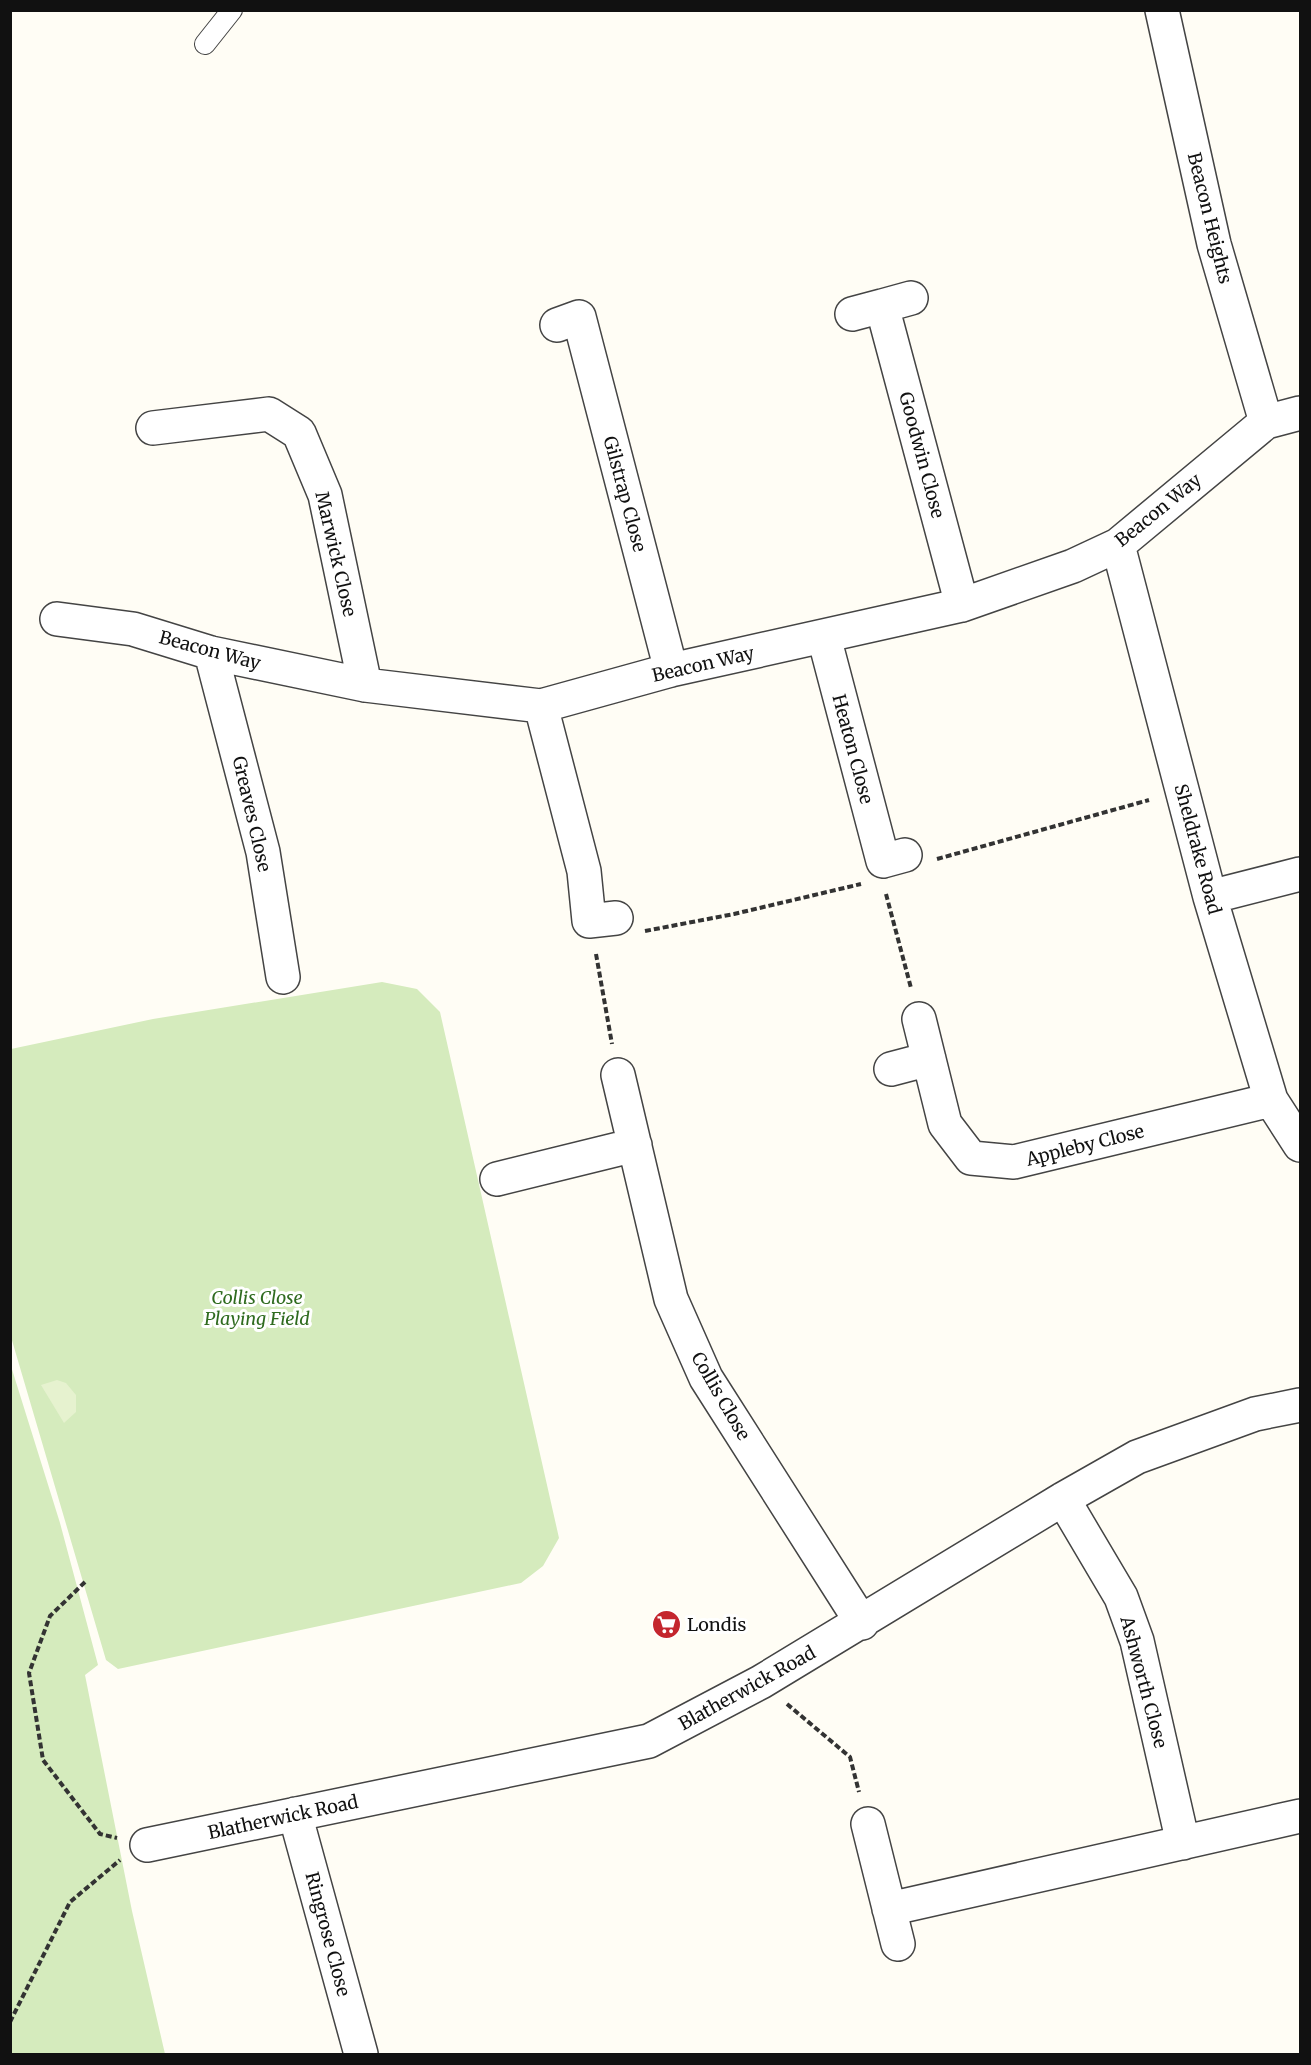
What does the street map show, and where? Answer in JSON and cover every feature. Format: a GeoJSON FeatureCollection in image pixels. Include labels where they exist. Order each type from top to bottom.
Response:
{"type":"FeatureCollection","features":[{"type":"Feature","properties":{"kind":"street","name":"Beacon Heights"},"geometry":{"type":"LineString","coordinates":[[1162,10],[1214,244],[1266,422]]}},
{"type":"Feature","properties":{"kind":"street","name":"Goodwin Close"},"geometry":{"type":"LineString","coordinates":[[881,306],[962,605]]}},
{"type":"Feature","properties":{"kind":"street","name":"Gilstrap Close"},"geometry":{"type":"LineString","coordinates":[[580,317],[671,670]]}},
{"type":"Feature","properties":{"kind":"street","name":"Beacon Way"},"geometry":{"type":"LineString","coordinates":[[57,619],[133,629],[211,653],[365,685],[541,706],[671,670],[962,605],[1073,566],[1118,544],[1266,422],[1300,413]]}},
{"type":"Feature","properties":{"kind":"street","name":"Marwick Close"},"geometry":{"type":"LineString","coordinates":[[153,428],[269,414],[299,433],[325,495],[365,685]]}},
{"type":"Feature","properties":{"kind":"street","name":"Sheldrake Road"},"geometry":{"type":"LineString","coordinates":[[1118,544],[1210,897],[1271,1100],[1300,1145]]}},
{"type":"Feature","properties":{"kind":"street","name":"Heaton Close"},"geometry":{"type":"LineString","coordinates":[[824,637],[882,865]]}},
{"type":"Feature","properties":{"kind":"street","name":"Greaves Close"},"geometry":{"type":"LineString","coordinates":[[211,653],[263,852],[283,977]]}},
{"type":"Feature","properties":{"kind":"street"},"geometry":{"type":"LineString","coordinates":[[541,706],[584,872],[602,923]]}},
{"type":"Feature","properties":{"kind":"street"},"geometry":{"type":"LineString","coordinates":[[1210,897],[1300,874]]}},
{"type":"Feature","properties":{"kind":"street","name":"Appleby Close"},"geometry":{"type":"LineString","coordinates":[[919,1019],[945,1124],[972,1158],[1014,1162],[1271,1100]]}},
{"type":"Feature","properties":{"kind":"street"},"geometry":{"type":"LineString","coordinates":[[891,1069],[929,1059]]}},
{"type":"Feature","properties":{"kind":"street","name":"Collis Close"},"geometry":{"type":"LineString","coordinates":[[618,1075],[671,1299],[706,1378],[862,1623]]}},
{"type":"Feature","properties":{"kind":"street"},"geometry":{"type":"LineString","coordinates":[[497,1179],[635,1145]]}},
{"type":"Feature","properties":{"kind":"street","name":"Blatherwick Road"},"geometry":{"type":"LineString","coordinates":[[147,1845],[649,1741],[761,1682],[862,1623],[1063,1499],[1137,1457],[1255,1414],[1300,1405]]}},
{"type":"Feature","properties":{"kind":"street","name":"Ashworth Close"},"geometry":{"type":"LineString","coordinates":[[1063,1499],[1120,1597],[1137,1641],[1183,1843]]}},
{"type":"Feature","properties":{"kind":"street","name":"Ringrose Close"},"geometry":{"type":"LineString","coordinates":[[295,1814],[361,2055]]}},
{"type":"Feature","properties":{"kind":"street"},"geometry":{"type":"LineString","coordinates":[[890,1909],[1300,1816]]}},
{"type":"Feature","properties":{"kind":"street"},"geometry":{"type":"LineString","coordinates":[[868,1824],[898,1944]]}},
{"type":"Feature","properties":{"kind":"lane"},"geometry":{"type":"LineString","coordinates":[[205,44],[232,10]]}},
{"type":"Feature","properties":{"kind":"path"},"geometry":{"type":"LineString","coordinates":[[618,1075],[602,923],[734,914],[882,865],[920,864],[1182,791]]}},
{"type":"Feature","properties":{"kind":"path"},"geometry":{"type":"LineString","coordinates":[[882,865],[919,1019]]}},
{"type":"Feature","properties":{"kind":"path"},"geometry":{"type":"LineString","coordinates":[[85,1582],[50,1616],[29,1674],[43,1760],[100,1834],[147,1845]]}},
{"type":"Feature","properties":{"kind":"path"},"geometry":{"type":"LineString","coordinates":[[761,1682],[850,1757],[868,1824]]}},
{"type":"Feature","properties":{"kind":"path"},"geometry":{"type":"LineString","coordinates":[[10,2022],[70,1902],[110,1866],[147,1845]]}},
{"type":"Feature","properties":{"kind":"green space","name":"Collis Close Playing Field"},"geometry":{"type":"Polygon","coordinates":[[[382,982],[417,989],[440,1012],[559,1538],[543,1566],[521,1583],[118,1669],[106,1660],[11,1337],[11,1049],[153,1019],[382,982]]]}},
{"type":"Feature","properties":{"kind":"green space"},"geometry":{"type":"Polygon","coordinates":[[[10,1363],[60,1523],[98,1665],[85,1675],[132,1911],[165,2054],[11,2054],[10,1363]]]}},
{"type":"Feature","properties":{"kind":"green space"},"geometry":{"type":"Polygon","coordinates":[[[57,1380],[66,1383],[76,1395],[76,1412],[64,1423],[41,1385],[57,1380]]]}},
{"type":"Feature","properties":{"kind":"place","name":"Londis"},"geometry":{"type":"Point","coordinates":[666,1624]}}]}
